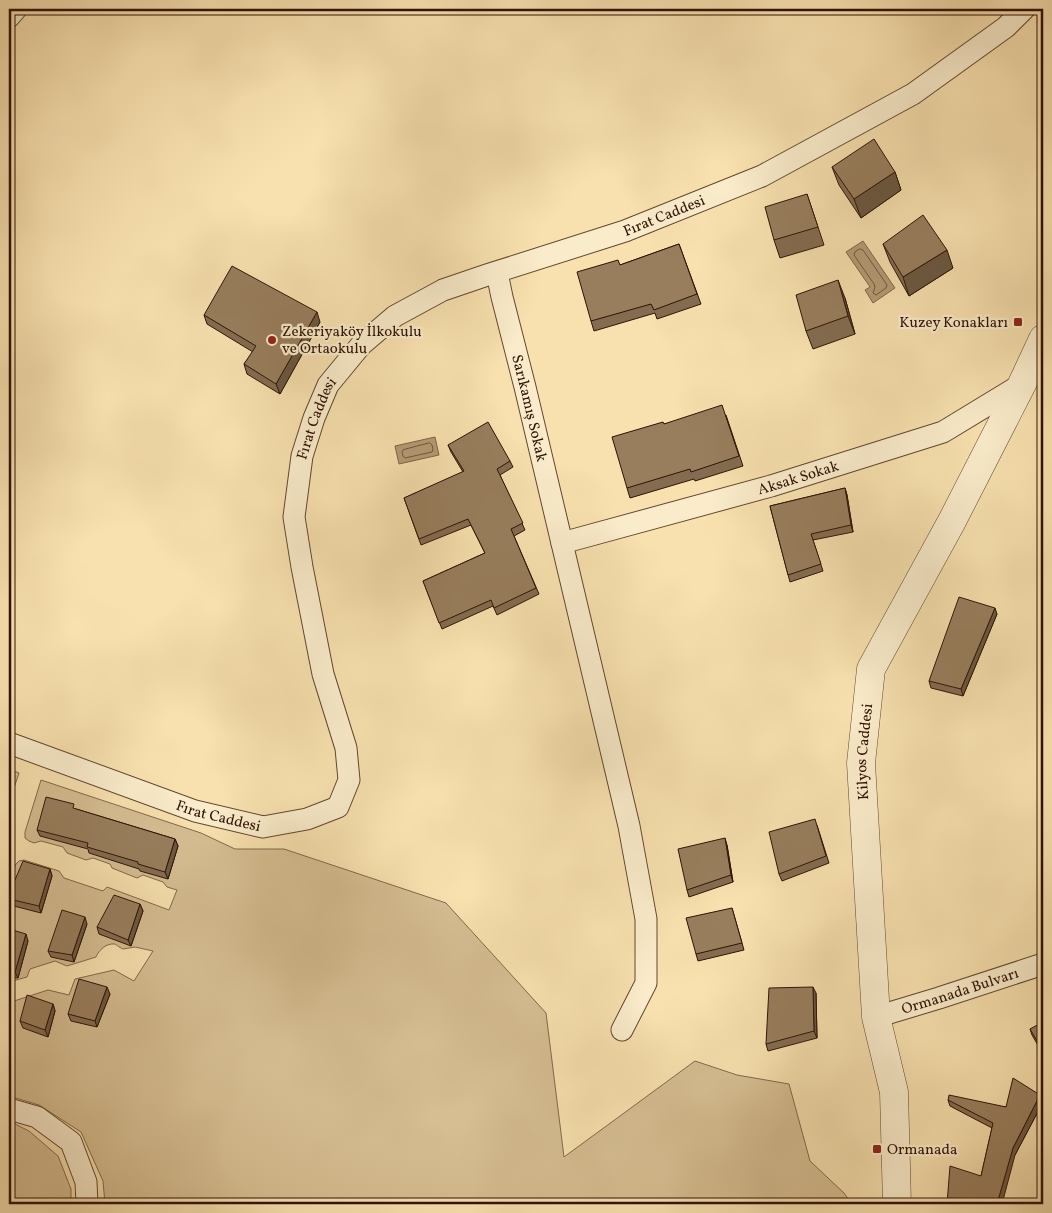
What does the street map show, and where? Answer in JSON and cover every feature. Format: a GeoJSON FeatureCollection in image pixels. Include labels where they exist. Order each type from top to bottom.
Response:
{"type":"FeatureCollection","features":[{"type":"Feature","properties":{"kind":"street"},"geometry":{"type":"LineString","coordinates":[[9,17],[16,9]]}},
{"type":"Feature","properties":{"kind":"street","name":"Fırat Caddesi"},"geometry":{"type":"LineString","coordinates":[[9,743],[195,811],[263,827],[307,819],[338,807],[349,780],[346,748],[323,674],[294,517],[302,456],[314,418],[328,385],[361,345],[395,316],[443,290],[625,232],[762,176],[913,94],[1006,27],[1024,9]]}},
{"type":"Feature","properties":{"kind":"street","name":"Sarıkamış Sokak"},"geometry":{"type":"LineString","coordinates":[[497,273],[629,826],[646,919],[646,983],[622,1030]]}},
{"type":"Feature","properties":{"kind":"street","name":"Kilyos Caddesi"},"geometry":{"type":"LineString","coordinates":[[897,1204],[894,1092],[876,1017],[861,763],[871,668],[952,521],[1043,339]]}},
{"type":"Feature","properties":{"kind":"street","name":"Aksak Sokak"},"geometry":{"type":"LineString","coordinates":[[562,543],[771,486],[943,432],[1022,384]]}},
{"type":"Feature","properties":{"kind":"street","name":"Ormanada Bulvarı"},"geometry":{"type":"LineString","coordinates":[[876,1017],[1043,964]]}},
{"type":"Feature","properties":{"kind":"street"},"geometry":{"type":"LineString","coordinates":[[9,1109],[38,1117],[71,1142],[86,1182],[87,1204]]}},
{"type":"Feature","properties":{"kind":"shaded area"},"geometry":{"type":"Polygon","coordinates":[[[9,769],[19,773],[9,803],[9,769]]]}},
{"type":"Feature","properties":{"kind":"shaded area"},"geometry":{"type":"Polygon","coordinates":[[[41,780],[201,833],[235,849],[284,849],[446,903],[546,1013],[564,1157],[695,1061],[737,1075],[789,1084],[810,1161],[844,1193],[852,1204],[105,1204],[103,1181],[81,1132],[39,1105],[9,1096],[9,1013],[14,1001],[48,990],[69,995],[75,979],[114,970],[134,981],[153,951],[135,947],[123,949],[115,944],[109,945],[101,950],[96,957],[67,966],[55,961],[30,969],[27,977],[9,982],[9,882],[16,864],[24,860],[59,871],[64,878],[103,891],[107,887],[169,910],[177,890],[167,887],[163,882],[143,875],[137,878],[112,868],[110,864],[93,858],[86,860],[67,853],[63,847],[41,841],[34,843],[25,838],[25,832],[41,780]]]}},
{"type":"Feature","properties":{"kind":"shaded area"},"geometry":{"type":"Polygon","coordinates":[[[9,1121],[29,1131],[58,1156],[71,1189],[71,1204],[9,1204],[9,1121]]]}},
{"type":"Feature","properties":{"kind":"water"},"geometry":{"type":"Polygon","coordinates":[[[863,241],[895,288],[873,303],[865,290],[870,287],[846,252],[863,241]]]}},
{"type":"Feature","properties":{"kind":"water"},"geometry":{"type":"Polygon","coordinates":[[[435,437],[439,455],[399,464],[395,446],[435,437]]]}},
{"type":"Feature","properties":{"kind":"building"},"geometry":{"type":"Polygon","coordinates":[[[874,139],[895,172],[854,199],[832,167],[874,139]]]}},
{"type":"Feature","properties":{"kind":"building"},"geometry":{"type":"Polygon","coordinates":[[[807,194],[818,227],[774,240],[765,207],[807,194]]]}},
{"type":"Feature","properties":{"kind":"building"},"geometry":{"type":"Polygon","coordinates":[[[923,215],[947,250],[903,277],[883,244],[923,215]]]}},
{"type":"Feature","properties":{"kind":"building"},"geometry":{"type":"Polygon","coordinates":[[[679,244],[697,294],[654,310],[651,304],[591,321],[577,272],[618,260],[620,265],[679,244]]]}},
{"type":"Feature","properties":{"kind":"building","name":"Zekeriyaköy İlkokulu ve Ortaokulu"},"geometry":{"type":"Polygon","coordinates":[[[232,266],[317,312],[276,384],[244,364],[256,346],[204,315],[232,266]]]}},
{"type":"Feature","properties":{"kind":"building"},"geometry":{"type":"Polygon","coordinates":[[[838,280],[848,316],[806,331],[796,295],[838,280]]]}},
{"type":"Feature","properties":{"kind":"building"},"geometry":{"type":"Polygon","coordinates":[[[722,405],[739,456],[691,472],[690,469],[627,488],[612,437],[663,422],[664,424],[722,405]]]}},
{"type":"Feature","properties":{"kind":"building"},"geometry":{"type":"Polygon","coordinates":[[[488,422],[510,461],[497,469],[523,523],[511,529],[536,588],[494,608],[491,600],[439,623],[423,581],[485,553],[468,519],[419,539],[404,498],[464,471],[448,445],[488,422]]]}},
{"type":"Feature","properties":{"kind":"building"},"geometry":{"type":"Polygon","coordinates":[[[845,488],[851,525],[811,534],[821,564],[788,575],[770,506],[845,488]]]}},
{"type":"Feature","properties":{"kind":"building"},"geometry":{"type":"Polygon","coordinates":[[[959,597],[995,608],[961,689],[929,681],[959,597]]]}},
{"type":"Feature","properties":{"kind":"building"},"geometry":{"type":"Polygon","coordinates":[[[46,797],[74,804],[73,808],[175,839],[165,872],[87,847],[88,843],[37,830],[46,797]]]}},
{"type":"Feature","properties":{"kind":"building"},"geometry":{"type":"Polygon","coordinates":[[[815,819],[826,856],[779,874],[769,832],[815,819]]]}},
{"type":"Feature","properties":{"kind":"building"},"geometry":{"type":"Polygon","coordinates":[[[725,838],[731,875],[687,890],[678,849],[725,838]]]}},
{"type":"Feature","properties":{"kind":"building"},"geometry":{"type":"Polygon","coordinates":[[[1043,848],[1043,883],[1038,849],[1043,848]]]}},
{"type":"Feature","properties":{"kind":"building"},"geometry":{"type":"Polygon","coordinates":[[[23,861],[50,869],[39,906],[9,899],[9,894],[23,861]]]}},
{"type":"Feature","properties":{"kind":"building"},"geometry":{"type":"Polygon","coordinates":[[[114,895],[140,904],[128,940],[97,927],[114,895]]]}},
{"type":"Feature","properties":{"kind":"building"},"geometry":{"type":"Polygon","coordinates":[[[732,908],[742,943],[696,954],[686,918],[732,908]]]}},
{"type":"Feature","properties":{"kind":"building"},"geometry":{"type":"Polygon","coordinates":[[[62,910],[85,917],[72,955],[48,951],[62,910]]]}},
{"type":"Feature","properties":{"kind":"building"},"geometry":{"type":"Polygon","coordinates":[[[9,929],[26,934],[15,972],[9,971],[9,929]]]}},
{"type":"Feature","properties":{"kind":"building"},"geometry":{"type":"Polygon","coordinates":[[[79,979],[107,987],[95,1021],[68,1014],[79,979]]]}},
{"type":"Feature","properties":{"kind":"building"},"geometry":{"type":"Polygon","coordinates":[[[813,987],[814,1031],[766,1044],[769,988],[813,987]]]}},
{"type":"Feature","properties":{"kind":"building"},"geometry":{"type":"Polygon","coordinates":[[[27,995],[53,1004],[45,1030],[20,1021],[27,995]]]}},
{"type":"Feature","properties":{"kind":"building"},"geometry":{"type":"Polygon","coordinates":[[[1041,1023],[1043,1025],[1043,1051],[1030,1029],[1041,1023]]]}},
{"type":"Feature","properties":{"kind":"building"},"geometry":{"type":"Polygon","coordinates":[[[1013,1078],[1040,1095],[1013,1148],[997,1204],[947,1204],[950,1166],[981,1176],[993,1123],[948,1100],[949,1095],[1006,1107],[1013,1078]]]}},
{"type":"Feature","properties":{"kind":"place","name":"Kuzey Konakları"},"geometry":{"type":"Point","coordinates":[1018,322]}},
{"type":"Feature","properties":{"kind":"place","name":"Zekeriyaköy İlkokulu ve Ortaokulu"},"geometry":{"type":"Point","coordinates":[272,340]}},
{"type":"Feature","properties":{"kind":"place","name":"Ormanada"},"geometry":{"type":"Point","coordinates":[877,1149]}}]}
